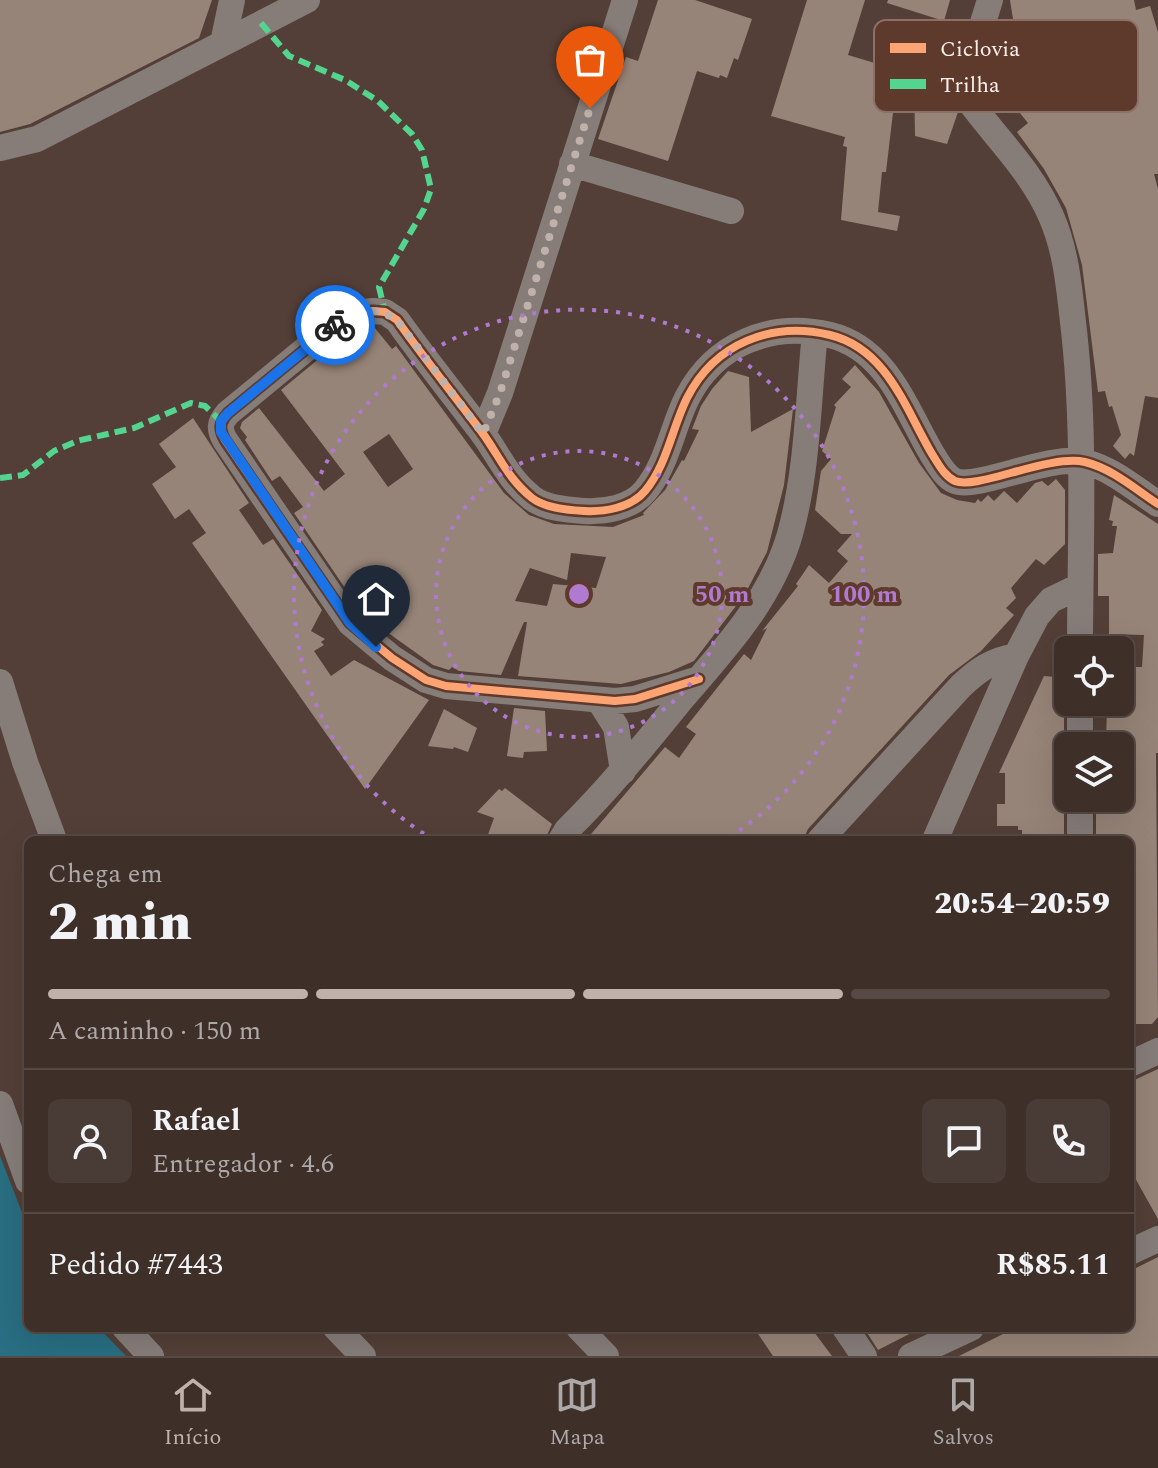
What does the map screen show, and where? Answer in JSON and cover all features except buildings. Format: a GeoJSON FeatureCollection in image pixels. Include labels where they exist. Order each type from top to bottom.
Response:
{"type":"FeatureCollection","features":[{"type":"Feature","properties":{"kind":"street"},"geometry":{"type":"LineString","coordinates":[[223,43],[232,0]]}},
{"type":"Feature","properties":{"kind":"street"},"geometry":{"type":"LineString","coordinates":[[0,148],[37,139],[307,0]]}},
{"type":"Feature","properties":{"kind":"street"},"geometry":{"type":"LineString","coordinates":[[483,434],[500,393],[625,0]]}},
{"type":"Feature","properties":{"kind":"street"},"geometry":{"type":"LineString","coordinates":[[984,20],[990,0]]}},
{"type":"Feature","properties":{"kind":"street"},"geometry":{"type":"LineString","coordinates":[[977,112],[1020,163],[1050,213],[1066,271],[1078,366],[1082,461],[1080,636]]}},
{"type":"Feature","properties":{"kind":"street"},"geometry":{"type":"LineString","coordinates":[[572,164],[731,211]]}},
{"type":"Feature","properties":{"kind":"street"},"geometry":{"type":"LineString","coordinates":[[699,679],[635,699],[599,700],[446,686],[426,680],[392,658],[350,623],[225,440],[221,421],[335,325],[357,313],[385,312],[397,320],[483,434],[512,480],[534,500],[553,507],[587,511],[626,505],[643,493],[658,472],[688,395],[724,354],[754,336],[780,330],[828,334],[857,344],[880,365],[902,396],[943,471],[955,481],[978,481],[1058,461],[1082,461],[1112,472],[1158,504]]}},
{"type":"Feature","properties":{"kind":"street"},"geometry":{"type":"LineString","coordinates":[[563,836],[717,660],[763,596],[789,536],[802,470],[815,333]]}},
{"type":"Feature","properties":{"kind":"street"},"geometry":{"type":"LineString","coordinates":[[937,836],[1016,656],[1037,616],[1051,600],[1080,586]]}},
{"type":"Feature","properties":{"kind":"street"},"geometry":{"type":"LineString","coordinates":[[824,836],[961,686],[997,659],[1016,656]]}},
{"type":"Feature","properties":{"kind":"street"},"geometry":{"type":"LineString","coordinates":[[0,682],[53,836]]}},
{"type":"Feature","properties":{"kind":"street"},"geometry":{"type":"LineString","coordinates":[[599,700],[616,727],[623,771]]}},
{"type":"Feature","properties":{"kind":"street"},"geometry":{"type":"LineString","coordinates":[[1080,812],[1080,836]]}},
{"type":"Feature","properties":{"kind":"street"},"geometry":{"type":"LineString","coordinates":[[1134,1062],[1158,1051]]}},
{"type":"Feature","properties":{"kind":"street"},"geometry":{"type":"LineString","coordinates":[[0,1104],[24,1170]]}},
{"type":"Feature","properties":{"kind":"street"},"geometry":{"type":"LineString","coordinates":[[1134,1250],[1158,1239]]}},
{"type":"Feature","properties":{"kind":"street"},"geometry":{"type":"LineString","coordinates":[[129,1332],[151,1356]]}},
{"type":"Feature","properties":{"kind":"street"},"geometry":{"type":"LineString","coordinates":[[340,1332],[363,1356]]}},
{"type":"Feature","properties":{"kind":"street"},"geometry":{"type":"LineString","coordinates":[[583,1332],[606,1356]]}},
{"type":"Feature","properties":{"kind":"street"},"geometry":{"type":"LineString","coordinates":[[848,1332],[864,1356]]}},
{"type":"Feature","properties":{"kind":"street"},"geometry":{"type":"LineString","coordinates":[[911,1356],[962,1332]]}},
{"type":"Feature","properties":{"kind":"water"},"geometry":{"type":"Polygon","coordinates":[[[0,1156],[24,1218],[24,1332],[103,1332],[126,1356],[0,1356],[0,1156]]]}},
{"type":"Feature","properties":{"kind":"marked path"},"geometry":{"type":"LineString","coordinates":[[261,23],[289,56],[345,80],[378,101],[412,134],[422,150],[431,189],[424,209],[379,287],[385,312]]}},
{"type":"Feature","properties":{"kind":"marked path"},"geometry":{"type":"LineString","coordinates":[[0,478],[23,475],[54,451],[77,441],[134,428],[191,403],[205,406],[221,421]]}},
{"type":"Feature","properties":{"kind":"cycle path"},"geometry":{"type":"LineString","coordinates":[[699,679],[635,699],[615,701],[446,686],[426,680],[392,658],[350,623],[225,440],[221,429],[223,420],[335,325],[357,313],[385,312],[397,320],[510,474],[532,498],[564,509],[608,510],[639,497],[653,481],[687,398],[713,363],[729,350],[767,334],[808,331],[850,342],[880,367],[903,400],[939,465],[955,481],[980,481],[1053,463],[1085,462],[1114,474],[1158,504]]}},
{"type":"Feature","properties":{"kind":"way so far"},"geometry":{"type":"LineString","coordinates":[[335,325],[357,313],[373,311],[385,312],[397,320],[483,434],[500,393],[590,108]]}},
{"type":"Feature","properties":{"kind":"route"},"geometry":{"type":"LineString","coordinates":[[335,325],[228,413],[221,421],[221,432],[350,623],[376,647]]}}]}
